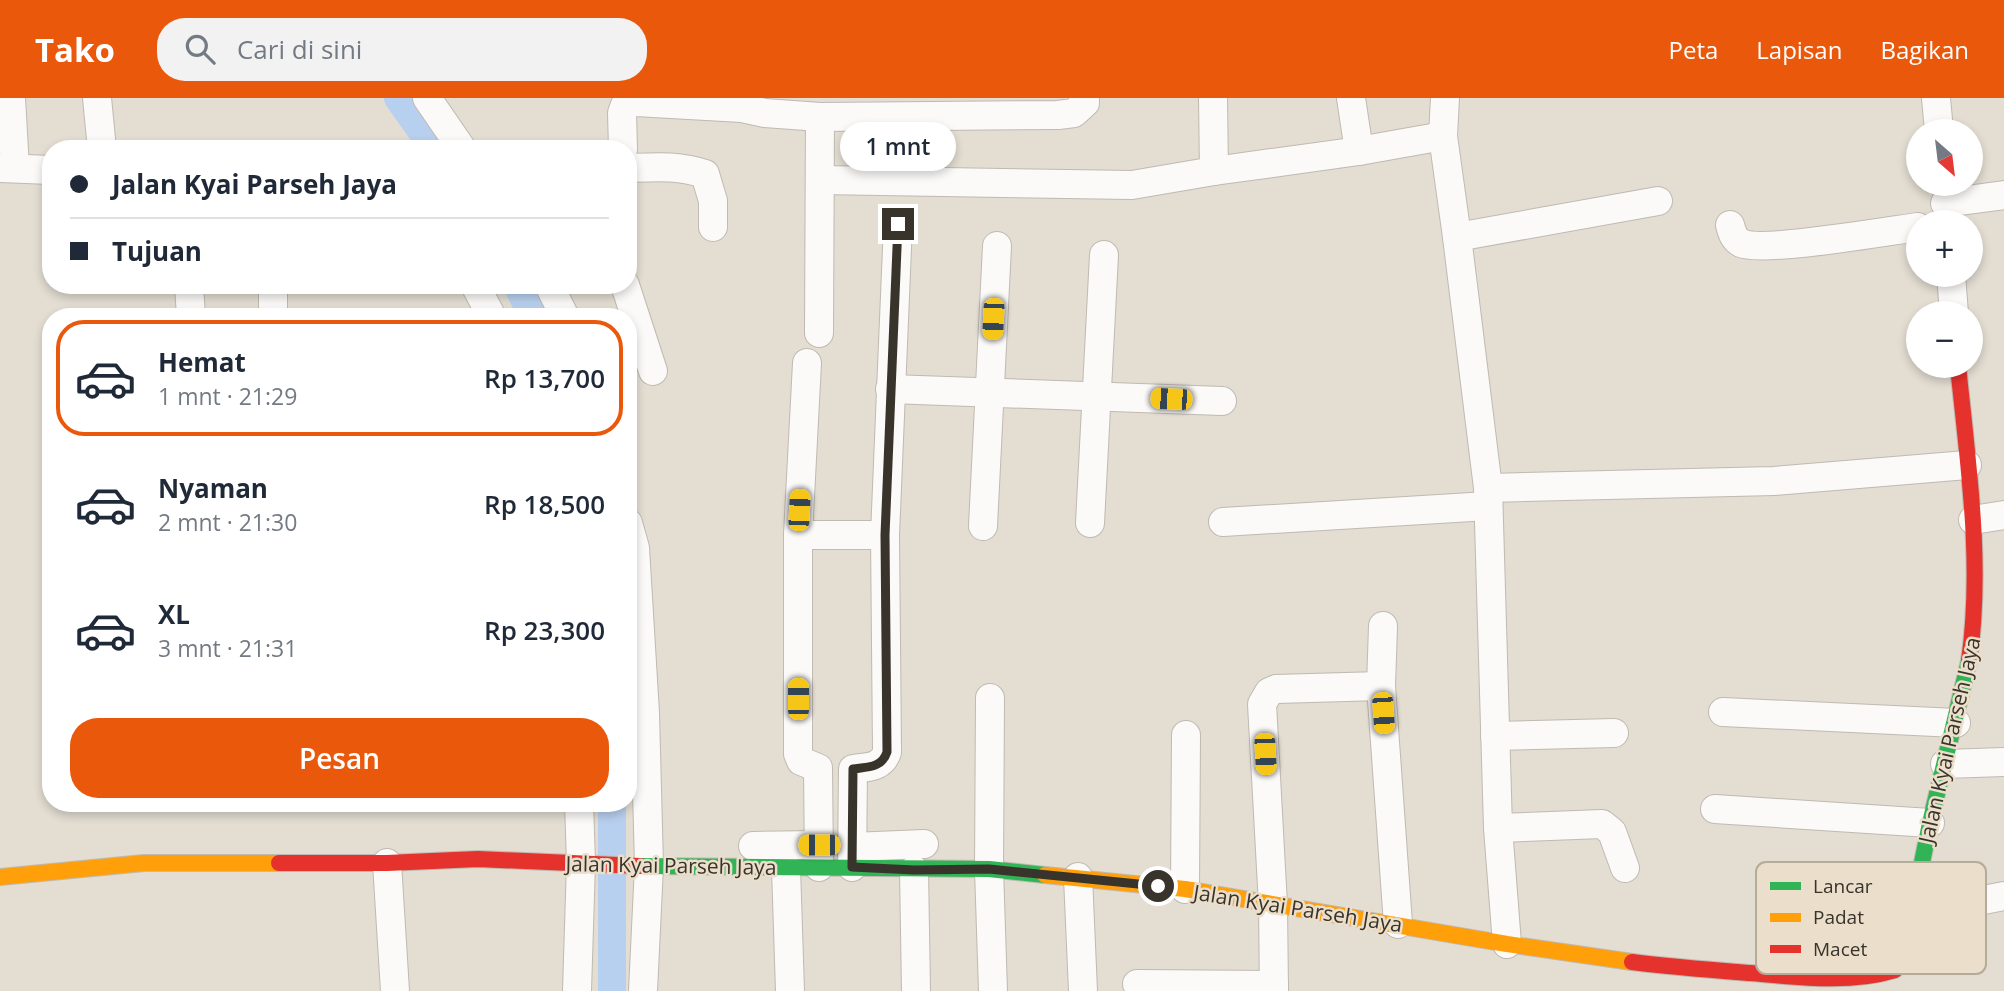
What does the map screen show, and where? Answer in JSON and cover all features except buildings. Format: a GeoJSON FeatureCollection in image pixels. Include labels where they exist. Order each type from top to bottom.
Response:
{"type":"FeatureCollection","features":[{"type":"Feature","properties":{"kind":"street"},"geometry":{"type":"LineString","coordinates":[[11,98],[8,168],[42,170]]}},
{"type":"Feature","properties":{"kind":"street"},"geometry":{"type":"LineString","coordinates":[[97,98],[101,140]]}},
{"type":"Feature","properties":{"kind":"street"},"geometry":{"type":"LineString","coordinates":[[427,98],[456,140]]}},
{"type":"Feature","properties":{"kind":"street"},"geometry":{"type":"LineString","coordinates":[[623,140],[622,113],[625,105],[635,102],[742,103],[765,113],[820,117],[1058,115],[1074,113],[1085,103],[1085,98]]}},
{"type":"Feature","properties":{"kind":"street"},"geometry":{"type":"LineString","coordinates":[[1213,98],[1214,171]]}},
{"type":"Feature","properties":{"kind":"street"},"geometry":{"type":"LineString","coordinates":[[1351,98],[1359,151]]}},
{"type":"Feature","properties":{"kind":"street"},"geometry":{"type":"LineString","coordinates":[[1445,98],[1443,136],[1488,497],[1498,828],[1507,944]]}},
{"type":"Feature","properties":{"kind":"street"},"geometry":{"type":"LineString","coordinates":[[1936,98],[1938,119]]}},
{"type":"Feature","properties":{"kind":"street"},"geometry":{"type":"LineString","coordinates":[[819,333],[820,117]]}},
{"type":"Feature","properties":{"kind":"street"},"geometry":{"type":"LineString","coordinates":[[820,180],[1132,185],[1443,136]]}},
{"type":"Feature","properties":{"kind":"street"},"geometry":{"type":"LineString","coordinates":[[637,167],[677,167],[705,174],[713,201],[713,227]]}},
{"type":"Feature","properties":{"kind":"street"},"geometry":{"type":"LineString","coordinates":[[1945,203],[2004,194]]}},
{"type":"Feature","properties":{"kind":"street"},"geometry":{"type":"LineString","coordinates":[[1457,237],[1658,201]]}},
{"type":"Feature","properties":{"kind":"street"},"geometry":{"type":"LineString","coordinates":[[807,363],[798,535],[798,754],[800,761],[818,768],[853,769],[877,765],[885,759],[887,752],[885,535],[898,224]]}},
{"type":"Feature","properties":{"kind":"street"},"geometry":{"type":"LineString","coordinates":[[1730,225],[1734,237],[1742,243],[1753,245],[1783,244],[1906,229]]}},
{"type":"Feature","properties":{"kind":"street"},"geometry":{"type":"LineString","coordinates":[[983,526],[997,246]]}},
{"type":"Feature","properties":{"kind":"street"},"geometry":{"type":"LineString","coordinates":[[1090,523],[1104,255]]}},
{"type":"Feature","properties":{"kind":"street"},"geometry":{"type":"LineString","coordinates":[[637,322],[653,371]]}},
{"type":"Feature","properties":{"kind":"street","name":"Jalan Kyai Parseh Jaya"},"geometry":{"type":"LineString","coordinates":[[1922,862],[1969,665],[1975,622],[1973,520],[1959,378]]}},
{"type":"Feature","properties":{"kind":"street"},"geometry":{"type":"LineString","coordinates":[[890,389],[1222,401]]}},
{"type":"Feature","properties":{"kind":"street"},"geometry":{"type":"LineString","coordinates":[[1223,522],[1488,497],[1774,481],[1967,465]]}},
{"type":"Feature","properties":{"kind":"street"},"geometry":{"type":"LineString","coordinates":[[1973,520],[2004,515]]}},
{"type":"Feature","properties":{"kind":"street"},"geometry":{"type":"LineString","coordinates":[[798,535],[885,535]]}},
{"type":"Feature","properties":{"kind":"street"},"geometry":{"type":"LineString","coordinates":[[637,580],[643,676],[643,991]]}},
{"type":"Feature","properties":{"kind":"street"},"geometry":{"type":"LineString","coordinates":[[1383,626],[1381,686],[1398,924]]}},
{"type":"Feature","properties":{"kind":"street"},"geometry":{"type":"LineString","coordinates":[[1137,984],[1274,988],[1273,905],[1262,704],[1269,692],[1276,689],[1381,686]]}},
{"type":"Feature","properties":{"kind":"street"},"geometry":{"type":"LineString","coordinates":[[990,698],[989,869],[993,991]]}},
{"type":"Feature","properties":{"kind":"street"},"geometry":{"type":"LineString","coordinates":[[1723,712],[1956,723]]}},
{"type":"Feature","properties":{"kind":"street"},"geometry":{"type":"LineString","coordinates":[[1495,736],[1614,733]]}},
{"type":"Feature","properties":{"kind":"street"},"geometry":{"type":"LineString","coordinates":[[1185,889],[1186,735]]}},
{"type":"Feature","properties":{"kind":"street"},"geometry":{"type":"LineString","coordinates":[[1945,764],[2004,762]]}},
{"type":"Feature","properties":{"kind":"street"},"geometry":{"type":"LineString","coordinates":[[753,846],[819,856],[818,768]]}},
{"type":"Feature","properties":{"kind":"street"},"geometry":{"type":"LineString","coordinates":[[853,769],[852,857],[919,857],[916,991]]}},
{"type":"Feature","properties":{"kind":"street"},"geometry":{"type":"LineString","coordinates":[[1715,808],[1930,823]]}},
{"type":"Feature","properties":{"kind":"street"},"geometry":{"type":"LineString","coordinates":[[577,991],[585,864],[580,812]]}},
{"type":"Feature","properties":{"kind":"street"},"geometry":{"type":"LineString","coordinates":[[1498,828],[1602,824],[1612,832],[1625,868]]}},
{"type":"Feature","properties":{"kind":"street","name":"Jalan Kyai Parseh Jaya"},"geometry":{"type":"LineString","coordinates":[[0,877],[144,863],[387,863],[478,859],[644,866],[786,868],[819,856],[852,857]]}},
{"type":"Feature","properties":{"kind":"street","name":"Jalan Kyai Parseh Jaya"},"geometry":{"type":"LineString","coordinates":[[919,857],[989,869],[1185,889],[1507,944],[1809,985],[1848,984],[1882,974]]}},
{"type":"Feature","properties":{"kind":"street"},"geometry":{"type":"LineString","coordinates":[[387,863],[395,991]]}},
{"type":"Feature","properties":{"kind":"street"},"geometry":{"type":"LineString","coordinates":[[786,868],[790,991]]}},
{"type":"Feature","properties":{"kind":"street"},"geometry":{"type":"LineString","coordinates":[[1078,877],[1083,991]]}},
{"type":"Feature","properties":{"kind":"street"},"geometry":{"type":"LineString","coordinates":[[1986,900],[2004,896]]}},
{"type":"Feature","properties":{"kind":"waterway"},"geometry":{"type":"LineString","coordinates":[[398,98],[428,140]]}},
{"type":"Feature","properties":{"kind":"waterway"},"geometry":{"type":"LineString","coordinates":[[522,294],[528,308]]}},
{"type":"Feature","properties":{"kind":"waterway"},"geometry":{"type":"LineString","coordinates":[[612,812],[612,991]]}},
{"type":"Feature","properties":{"kind":"traffic: fast"},"geometry":{"type":"LineString","coordinates":[[1922,862],[1969,661]]}},
{"type":"Feature","properties":{"kind":"traffic: fast"},"geometry":{"type":"LineString","coordinates":[[640,866],[989,869],[1045,875]]}},
{"type":"Feature","properties":{"kind":"traffic: slow"},"geometry":{"type":"LineString","coordinates":[[0,877],[144,863],[279,863]]}},
{"type":"Feature","properties":{"kind":"traffic: slow"},"geometry":{"type":"LineString","coordinates":[[1045,875],[1185,889],[1507,944],[1632,962]]}},
{"type":"Feature","properties":{"kind":"traffic: jam"},"geometry":{"type":"LineString","coordinates":[[1959,378],[1973,514],[1975,588],[1969,661]]}},
{"type":"Feature","properties":{"kind":"traffic: jam"},"geometry":{"type":"LineString","coordinates":[[279,863],[387,863],[478,859],[640,866]]}},
{"type":"Feature","properties":{"kind":"traffic: jam"},"geometry":{"type":"LineString","coordinates":[[1632,962],[1756,974]]}},
{"type":"Feature","properties":{"kind":"traffic: jam"},"geometry":{"type":"LineString","coordinates":[[1759,974],[1805,978],[1878,974]]}},
{"type":"Feature","properties":{"kind":"route"},"geometry":{"type":"LineString","coordinates":[[898,224],[885,535],[887,752],[885,759],[877,765],[853,769],[852,867],[989,869],[1158,886]]}}]}
